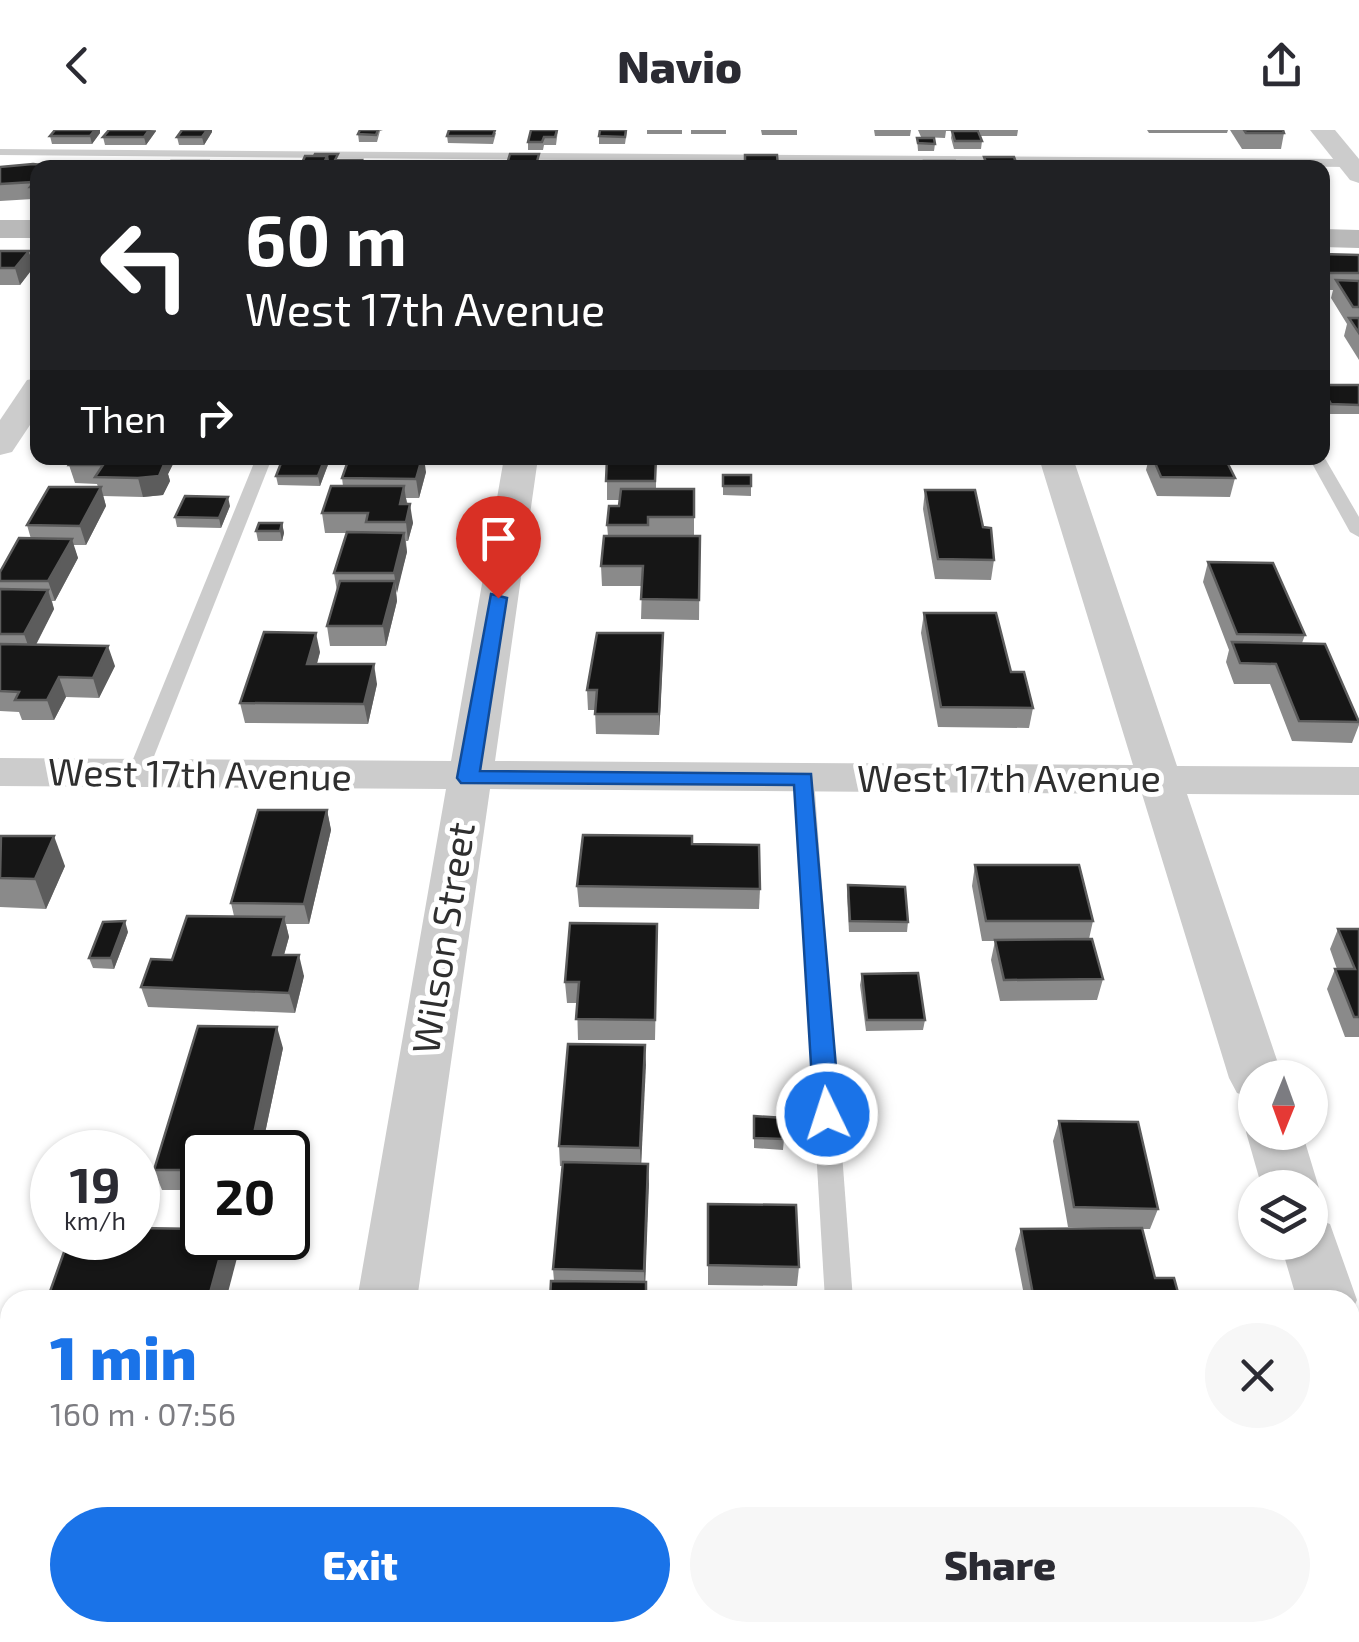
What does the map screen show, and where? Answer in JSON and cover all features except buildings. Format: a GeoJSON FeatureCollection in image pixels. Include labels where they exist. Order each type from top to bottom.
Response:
{"type":"FeatureCollection","features":[{"type":"Feature","properties":{"kind":"street"},"geometry":{"type":"LineString","coordinates":[[1322,130],[1354,170]]}},
{"type":"Feature","properties":{"kind":"street"},"geometry":{"type":"LineString","coordinates":[[0,229],[30,229]]}},
{"type":"Feature","properties":{"kind":"street"},"geometry":{"type":"LineString","coordinates":[[1330,238],[1359,238]]}},
{"type":"Feature","properties":{"kind":"street"},"geometry":{"type":"LineString","coordinates":[[0,445],[30,399]]}},
{"type":"Feature","properties":{"kind":"street","name":"Wilson Street"},"geometry":{"type":"LineString","coordinates":[[390,1290],[520,465]]}},
{"type":"Feature","properties":{"kind":"street"},"geometry":{"type":"LineString","coordinates":[[1058,465],[1250,1060]]}},
{"type":"Feature","properties":{"kind":"street","name":"West 17th Avenue"},"geometry":{"type":"LineString","coordinates":[[0,772],[1359,781]]}},
{"type":"Feature","properties":{"kind":"street"},"geometry":{"type":"LineString","coordinates":[[1315,1260],[1325,1290]]}},
{"type":"Feature","properties":{"kind":"lane"},"geometry":{"type":"LineString","coordinates":[[0,152],[602,160]]}},
{"type":"Feature","properties":{"kind":"lane"},"geometry":{"type":"LineString","coordinates":[[137,774],[261,465]]}},
{"type":"Feature","properties":{"kind":"lane"},"geometry":{"type":"LineString","coordinates":[[1321,465],[1359,532]]}},
{"type":"Feature","properties":{"kind":"lane"},"geometry":{"type":"LineString","coordinates":[[804,778],[839,1290]]}},
{"type":"Feature","properties":{"kind":"route"},"geometry":{"type":"LineString","coordinates":[[498,598],[468,778],[804,778],[827,1114]]}}]}
